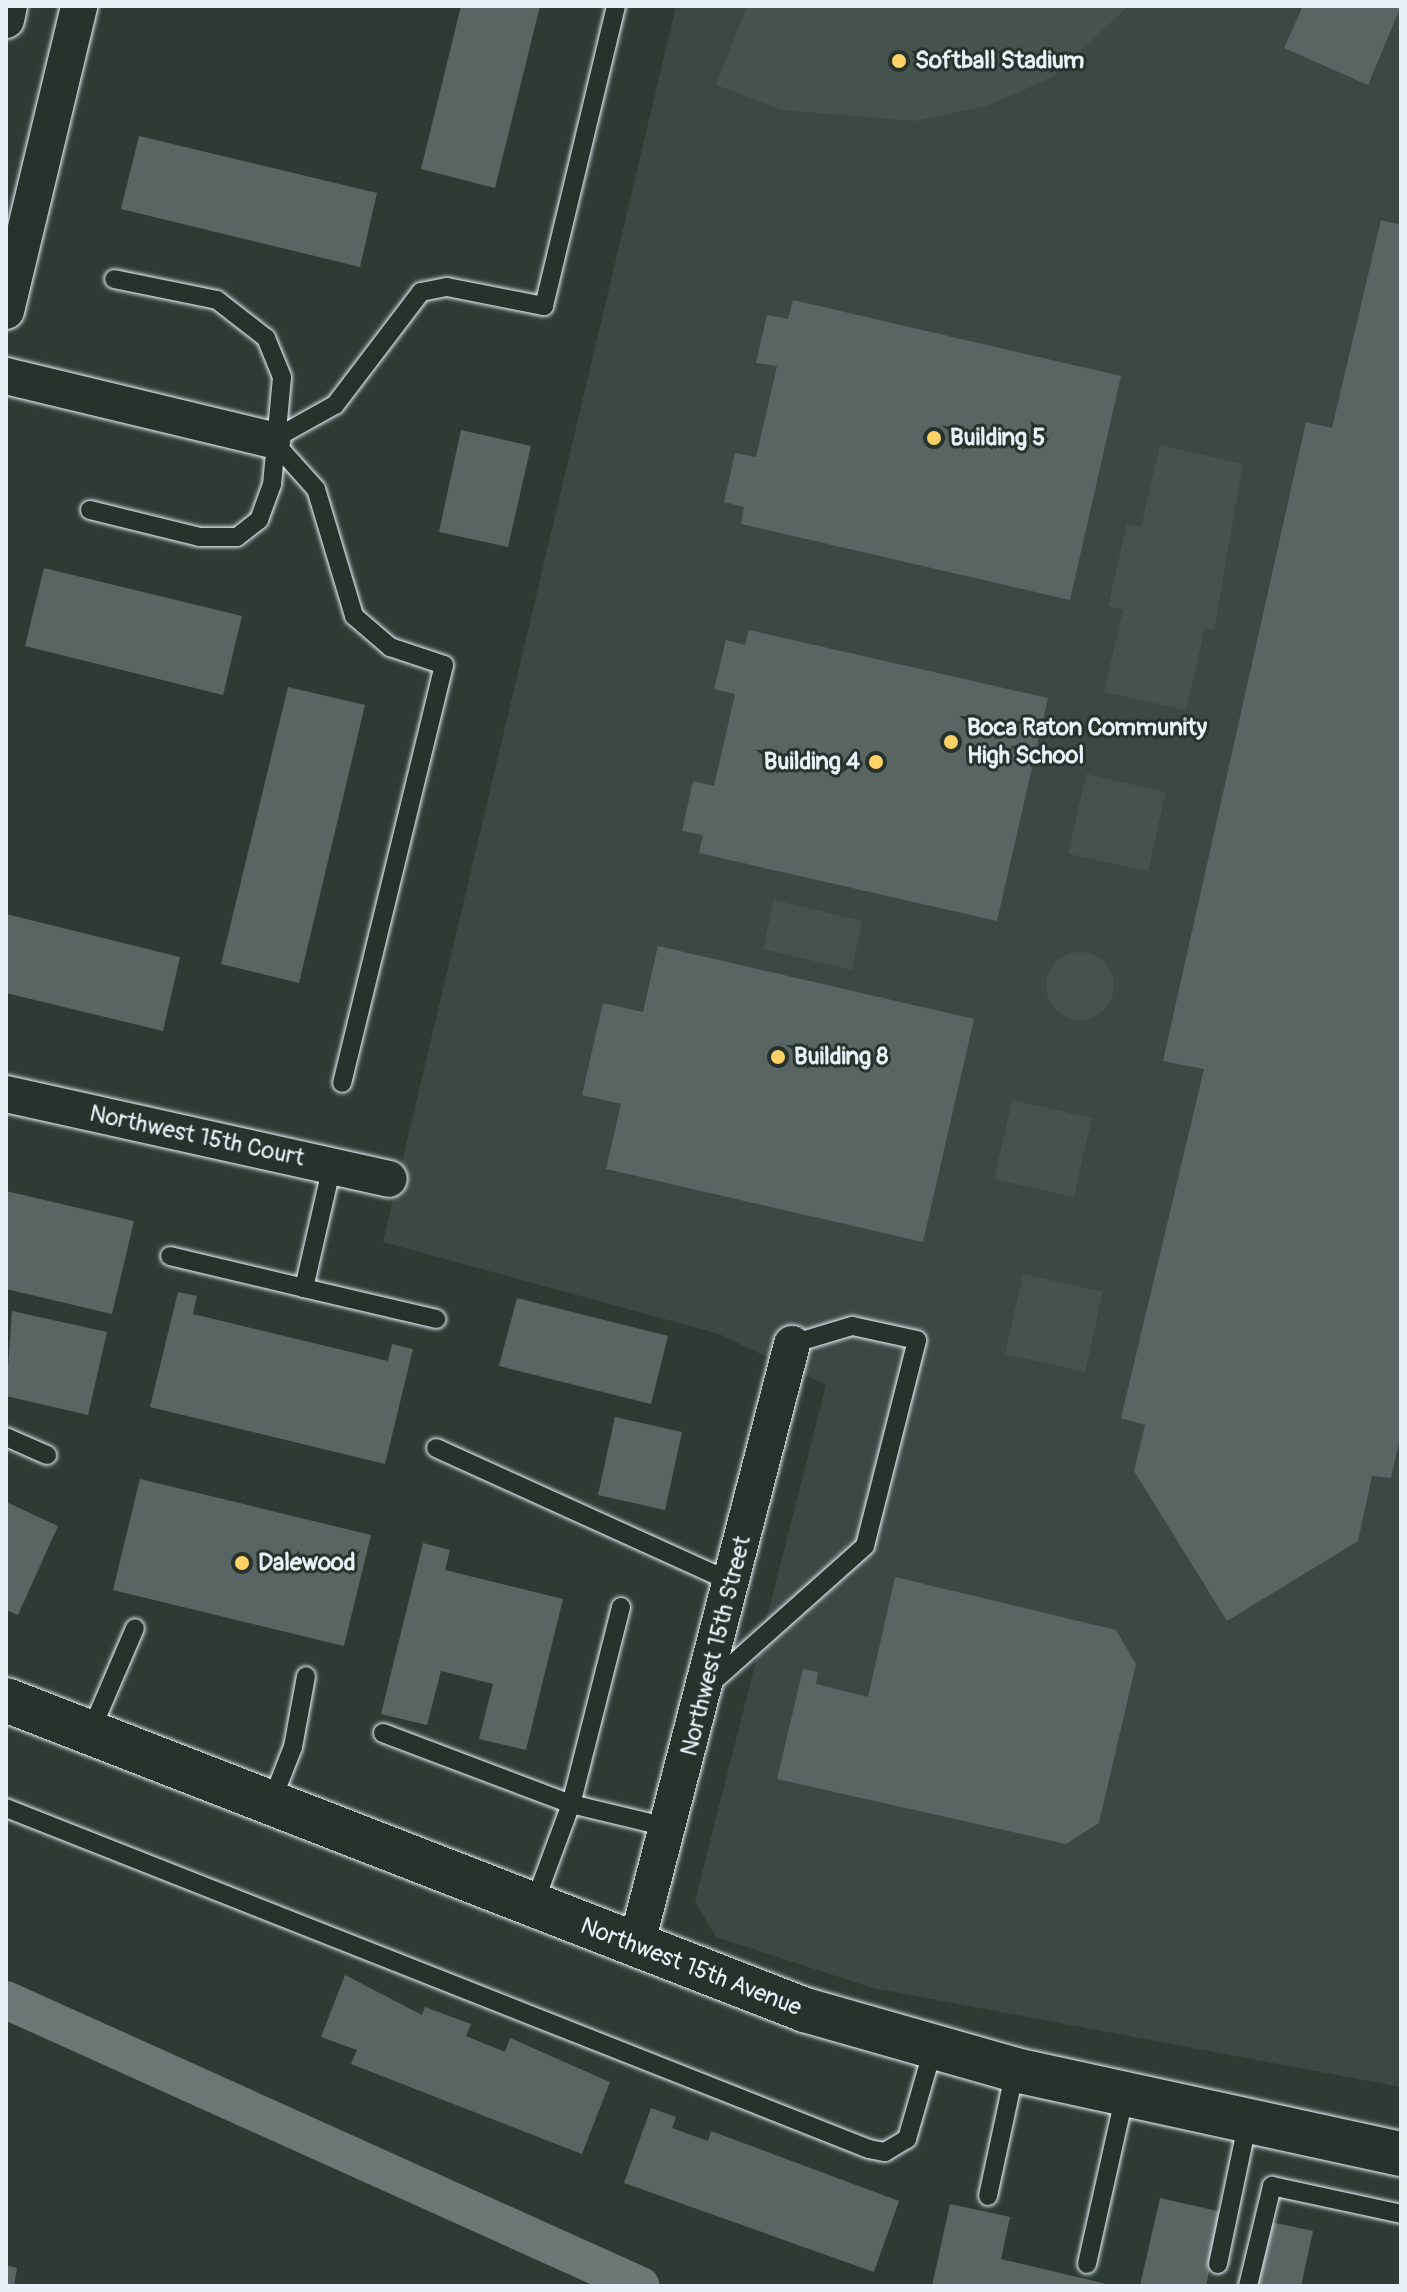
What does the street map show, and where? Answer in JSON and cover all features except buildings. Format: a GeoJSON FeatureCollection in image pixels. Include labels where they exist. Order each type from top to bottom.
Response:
{"type":"FeatureCollection","features":[{"type":"Feature","properties":{"kind":"street"},"geometry":{"type":"LineString","coordinates":[[6,20],[9,6]]}},
{"type":"Feature","properties":{"kind":"street"},"geometry":{"type":"LineString","coordinates":[[6,311],[18,208],[79,6]]}},
{"type":"Feature","properties":{"kind":"street"},"geometry":{"type":"LineString","coordinates":[[6,376],[272,440]]}},
{"type":"Feature","properties":{"kind":"street","name":"Northwest 15th Court"},"geometry":{"type":"LineString","coordinates":[[6,1094],[389,1179]]}},
{"type":"Feature","properties":{"kind":"street","name":"Northwest 15th Street"},"geometry":{"type":"LineString","coordinates":[[636,1946],[671,1828],[792,1344]]}},
{"type":"Feature","properties":{"kind":"street","name":"Northwest 15th Avenue"},"geometry":{"type":"LineString","coordinates":[[8,1707],[636,1946],[933,2049],[1015,2070],[1401,2154]]}},
{"type":"Feature","properties":{"kind":"lane"},"geometry":{"type":"LineString","coordinates":[[272,440],[335,405],[421,292],[447,287],[544,306],[616,6]]}},
{"type":"Feature","properties":{"kind":"lane"},"geometry":{"type":"LineString","coordinates":[[90,510],[200,537],[237,537],[259,520],[269,498],[280,366],[254,326],[217,300],[114,279]]}},
{"type":"Feature","properties":{"kind":"lane"},"geometry":{"type":"LineString","coordinates":[[272,440],[316,489],[354,616],[390,647],[444,665],[342,1083]]}},
{"type":"Feature","properties":{"kind":"lane"},"geometry":{"type":"LineString","coordinates":[[304,1288],[332,1166]]}},
{"type":"Feature","properties":{"kind":"lane"},"geometry":{"type":"LineString","coordinates":[[170,1256],[436,1319]]}},
{"type":"Feature","properties":{"kind":"lane"},"geometry":{"type":"LineString","coordinates":[[705,1689],[865,1546],[917,1340],[852,1326],[792,1344]]}},
{"type":"Feature","properties":{"kind":"lane"},"geometry":{"type":"LineString","coordinates":[[6,1437],[47,1455]]}},
{"type":"Feature","properties":{"kind":"lane"},"geometry":{"type":"LineString","coordinates":[[436,1448],[732,1582]]}},
{"type":"Feature","properties":{"kind":"lane"},"geometry":{"type":"LineString","coordinates":[[533,1907],[571,1804],[621,1607]]}},
{"type":"Feature","properties":{"kind":"lane"},"geometry":{"type":"LineString","coordinates":[[89,1736],[135,1628]]}},
{"type":"Feature","properties":{"kind":"lane"},"geometry":{"type":"LineString","coordinates":[[270,1806],[293,1747],[306,1676]]}},
{"type":"Feature","properties":{"kind":"lane"},"geometry":{"type":"LineString","coordinates":[[383,1733],[571,1804],[671,1828]]}},
{"type":"Feature","properties":{"kind":"lane"},"geometry":{"type":"LineString","coordinates":[[6,1808],[869,2149],[885,2152],[907,2139],[933,2049]]}},
{"type":"Feature","properties":{"kind":"lane"},"geometry":{"type":"LineString","coordinates":[[988,2196],[1015,2070]]}},
{"type":"Feature","properties":{"kind":"lane"},"geometry":{"type":"LineString","coordinates":[[1087,2264],[1125,2094]]}},
{"type":"Feature","properties":{"kind":"lane"},"geometry":{"type":"LineString","coordinates":[[1218,2264],[1248,2121]]}},
{"type":"Feature","properties":{"kind":"lane"},"geometry":{"type":"LineString","coordinates":[[1248,2286],[1272,2186],[1401,2214]]}},
{"type":"Feature","properties":{"kind":"shaded area","name":"Boca Raton Community High School"},"geometry":{"type":"Polygon","coordinates":[[[676,6],[1401,6],[1401,2087],[873,1988],[716,1937],[695,1901],[826,1385],[719,1334],[383,1242],[676,6]]]}},
{"type":"Feature","properties":{"kind":"shaded area","name":"Softball Stadium"},"geometry":{"type":"Polygon","coordinates":[[[747,6],[1129,6],[1051,78],[987,106],[915,121],[782,110],[716,85],[747,6]]]}},
{"type":"Feature","properties":{"kind":"shaded area"},"geometry":{"type":"Polygon","coordinates":[[[1160,445],[1243,464],[1214,630],[1205,629],[1186,710],[1104,692],[1123,610],[1108,606],[1127,524],[1141,527],[1160,445]]]}},
{"type":"Feature","properties":{"kind":"shaded area"},"geometry":{"type":"Polygon","coordinates":[[[1086,774],[1166,792],[1148,871],[1068,854],[1086,774]]]}},
{"type":"Feature","properties":{"kind":"shaded area"},"geometry":{"type":"Polygon","coordinates":[[[774,900],[862,921],[852,970],[763,949],[774,900]]]}},
{"type":"Feature","properties":{"kind":"shaded area"},"geometry":{"type":"Polygon","coordinates":[[[1080,952],[1104,962],[1114,986],[1104,1010],[1080,1020],[1056,1010],[1046,986],[1056,962],[1080,952]]]}},
{"type":"Feature","properties":{"kind":"shaded area"},"geometry":{"type":"Polygon","coordinates":[[[1012,1100],[1092,1118],[1074,1197],[994,1179],[1012,1100]]]}},
{"type":"Feature","properties":{"kind":"shaded area"},"geometry":{"type":"Polygon","coordinates":[[[1023,1274],[1103,1292],[1085,1372],[1005,1354],[1023,1274]]]}},
{"type":"Feature","properties":{"kind":"waterway"},"geometry":{"type":"LineString","coordinates":[[6,2000],[641,2286]]}},
{"type":"Feature","properties":{"kind":"place","name":"Softball Stadium"},"geometry":{"type":"Point","coordinates":[899,61]}},
{"type":"Feature","properties":{"kind":"place","name":"Building 5"},"geometry":{"type":"Point","coordinates":[934,438]}},
{"type":"Feature","properties":{"kind":"place","name":"Boca Raton Community High School"},"geometry":{"type":"Point","coordinates":[951,742]}},
{"type":"Feature","properties":{"kind":"place","name":"Building 4"},"geometry":{"type":"Point","coordinates":[876,762]}},
{"type":"Feature","properties":{"kind":"place","name":"Building 8"},"geometry":{"type":"Point","coordinates":[778,1057]}},
{"type":"Feature","properties":{"kind":"place","name":"Dalewood"},"geometry":{"type":"Point","coordinates":[242,1563]}}]}
